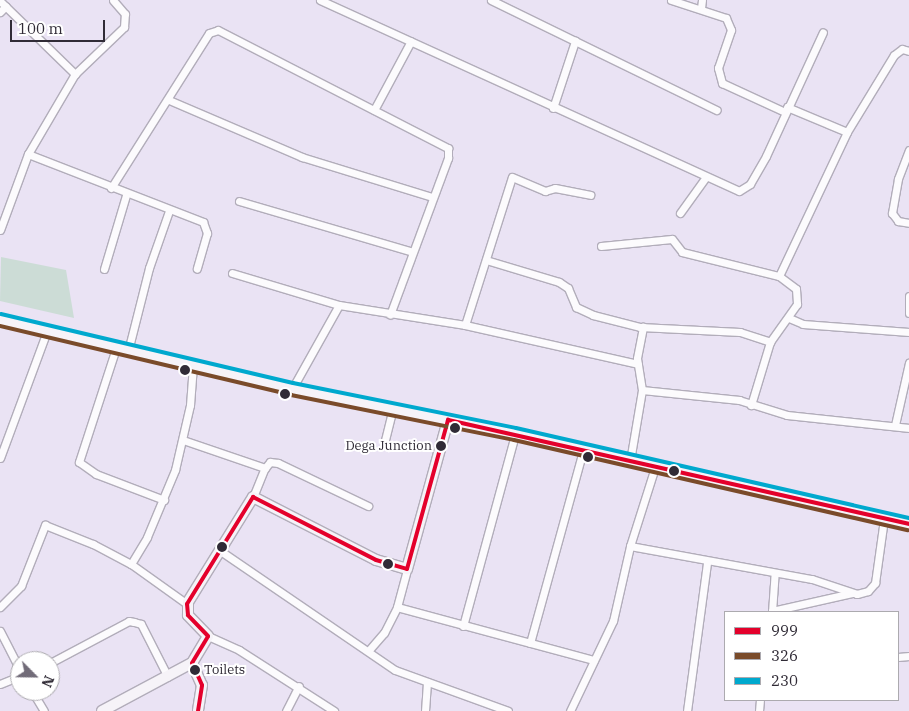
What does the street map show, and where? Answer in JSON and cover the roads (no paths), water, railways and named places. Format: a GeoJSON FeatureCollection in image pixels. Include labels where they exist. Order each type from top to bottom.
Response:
{"type":"FeatureCollection","features":[{"type":"Feature","properties":{"kind":"main road"},"geometry":{"type":"LineString","coordinates":[[0,320],[292,389],[515,434],[909,524]]}},
{"type":"Feature","properties":{"kind":"main road"},"geometry":{"type":"LineString","coordinates":[[102,711],[192,663],[208,636],[188,615],[187,604],[222,552],[253,496],[376,560],[407,569],[448,420]]}},
{"type":"Feature","properties":{"kind":"main road"},"geometry":{"type":"LineString","coordinates":[[192,663],[202,685],[198,711]]}},
{"type":"Feature","properties":{"kind":"street"},"geometry":{"type":"LineString","coordinates":[[0,230],[28,154],[76,74],[124,28],[125,14],[113,0]]}},
{"type":"Feature","properties":{"kind":"street"},"geometry":{"type":"LineString","coordinates":[[320,0],[553,108],[739,191],[746,188],[766,156],[823,32]]}},
{"type":"Feature","properties":{"kind":"street"},"geometry":{"type":"LineString","coordinates":[[491,0],[717,110]]}},
{"type":"Feature","properties":{"kind":"street"},"geometry":{"type":"LineString","coordinates":[[671,0],[701,8],[730,21],[731,30],[718,68],[722,83],[847,132]]}},
{"type":"Feature","properties":{"kind":"street"},"geometry":{"type":"LineString","coordinates":[[701,8],[702,0]]}},
{"type":"Feature","properties":{"kind":"street"},"geometry":{"type":"LineString","coordinates":[[2,6],[76,74]]}},
{"type":"Feature","properties":{"kind":"street"},"geometry":{"type":"LineString","coordinates":[[111,188],[169,100],[209,33],[216,29],[448,148],[448,158],[390,315]]}},
{"type":"Feature","properties":{"kind":"street"},"geometry":{"type":"LineString","coordinates":[[374,110],[411,41]]}},
{"type":"Feature","properties":{"kind":"street"},"geometry":{"type":"LineString","coordinates":[[553,108],[575,41]]}},
{"type":"Feature","properties":{"kind":"street"},"geometry":{"type":"LineString","coordinates":[[778,276],[847,132],[898,51],[909,51]]}},
{"type":"Feature","properties":{"kind":"street"},"geometry":{"type":"LineString","coordinates":[[169,100],[293,154],[432,197]]}},
{"type":"Feature","properties":{"kind":"street"},"geometry":{"type":"LineString","coordinates":[[909,150],[898,179],[892,213],[898,221],[909,224]]}},
{"type":"Feature","properties":{"kind":"street"},"geometry":{"type":"LineString","coordinates":[[28,154],[126,195],[203,222],[206,227],[197,269]]}},
{"type":"Feature","properties":{"kind":"street"},"geometry":{"type":"LineString","coordinates":[[465,325],[512,177],[545,191],[555,188],[590,195]]}},
{"type":"Feature","properties":{"kind":"street"},"geometry":{"type":"LineString","coordinates":[[680,213],[706,177]]}},
{"type":"Feature","properties":{"kind":"street"},"geometry":{"type":"LineString","coordinates":[[104,270],[126,195]]}},
{"type":"Feature","properties":{"kind":"street"},"geometry":{"type":"LineString","coordinates":[[239,201],[414,252]]}},
{"type":"Feature","properties":{"kind":"street"},"geometry":{"type":"LineString","coordinates":[[128,351],[150,268],[170,211]]}},
{"type":"Feature","properties":{"kind":"street"},"geometry":{"type":"LineString","coordinates":[[601,246],[672,239],[682,252],[778,276],[798,292],[797,304],[789,318],[770,342],[751,405]]}},
{"type":"Feature","properties":{"kind":"street"},"geometry":{"type":"LineString","coordinates":[[486,260],[559,282],[568,288],[576,307],[586,312],[643,327],[716,329],[770,342]]}},
{"type":"Feature","properties":{"kind":"street"},"geometry":{"type":"LineString","coordinates":[[232,273],[340,305],[390,315],[465,325],[638,364]]}},
{"type":"Feature","properties":{"kind":"street"},"geometry":{"type":"LineString","coordinates":[[909,296],[909,312]]}},
{"type":"Feature","properties":{"kind":"street"},"geometry":{"type":"LineString","coordinates":[[292,389],[340,305]]}},
{"type":"Feature","properties":{"kind":"street"},"geometry":{"type":"LineString","coordinates":[[789,318],[802,324],[909,332]]}},
{"type":"Feature","properties":{"kind":"street"},"geometry":{"type":"LineString","coordinates":[[630,461],[642,390],[638,364],[643,327]]}},
{"type":"Feature","properties":{"kind":"street"},"geometry":{"type":"LineString","coordinates":[[0,458],[47,331]]}},
{"type":"Feature","properties":{"kind":"street"},"geometry":{"type":"LineString","coordinates":[[116,348],[78,462],[96,474],[164,500]]}},
{"type":"Feature","properties":{"kind":"street"},"geometry":{"type":"LineString","coordinates":[[895,425],[909,363]]}},
{"type":"Feature","properties":{"kind":"street"},"geometry":{"type":"LineString","coordinates":[[131,564],[164,500],[184,440],[193,365]]}},
{"type":"Feature","properties":{"kind":"street"},"geometry":{"type":"LineString","coordinates":[[642,390],[724,397],[787,414],[909,428]]}},
{"type":"Feature","properties":{"kind":"street"},"geometry":{"type":"LineString","coordinates":[[385,440],[393,409]]}},
{"type":"Feature","properties":{"kind":"street"},"geometry":{"type":"LineString","coordinates":[[463,626],[515,434]]}},
{"type":"Feature","properties":{"kind":"street"},"geometry":{"type":"LineString","coordinates":[[184,440],[265,468]]}},
{"type":"Feature","properties":{"kind":"street"},"geometry":{"type":"LineString","coordinates":[[530,643],[583,450]]}},
{"type":"Feature","properties":{"kind":"street"},"geometry":{"type":"LineString","coordinates":[[253,496],[265,468],[270,462],[278,463],[368,506]]}},
{"type":"Feature","properties":{"kind":"street"},"geometry":{"type":"LineString","coordinates":[[570,711],[613,621],[630,546],[655,467]]}},
{"type":"Feature","properties":{"kind":"street"},"geometry":{"type":"LineString","coordinates":[[776,611],[868,591],[876,578],[884,519]]}},
{"type":"Feature","properties":{"kind":"street"},"geometry":{"type":"LineString","coordinates":[[0,607],[21,586],[45,525],[94,544],[131,564],[187,604]]}},
{"type":"Feature","properties":{"kind":"street"},"geometry":{"type":"LineString","coordinates":[[630,546],[707,562],[812,579],[852,593]]}},
{"type":"Feature","properties":{"kind":"street"},"geometry":{"type":"LineString","coordinates":[[222,552],[396,670],[508,711]]}},
{"type":"Feature","properties":{"kind":"street"},"geometry":{"type":"LineString","coordinates":[[687,711],[707,562]]}},
{"type":"Feature","properties":{"kind":"street"},"geometry":{"type":"LineString","coordinates":[[369,650],[384,633],[397,608],[407,569]]}},
{"type":"Feature","properties":{"kind":"street"},"geometry":{"type":"LineString","coordinates":[[772,611],[775,573]]}},
{"type":"Feature","properties":{"kind":"street"},"geometry":{"type":"LineString","coordinates":[[397,608],[594,660]]}},
{"type":"Feature","properties":{"kind":"street"},"geometry":{"type":"LineString","coordinates":[[60,658],[129,621],[141,624],[168,676]]}},
{"type":"Feature","properties":{"kind":"street"},"geometry":{"type":"LineString","coordinates":[[0,631],[10,651]]}},
{"type":"Feature","properties":{"kind":"street"},"geometry":{"type":"LineString","coordinates":[[208,636],[239,650],[299,686],[334,711]]}},
{"type":"Feature","properties":{"kind":"street"},"geometry":{"type":"LineString","coordinates":[[425,711],[427,682]]}},
{"type":"Feature","properties":{"kind":"street"},"geometry":{"type":"LineString","coordinates":[[286,711],[299,686]]}},
{"type":"Feature","properties":{"kind":"place","name":"Dega Junction"},"geometry":{"type":"Point","coordinates":[441,446]}},
{"type":"Feature","properties":{"kind":"place","name":"Toilets"},"geometry":{"type":"Point","coordinates":[195,670]}}]}
